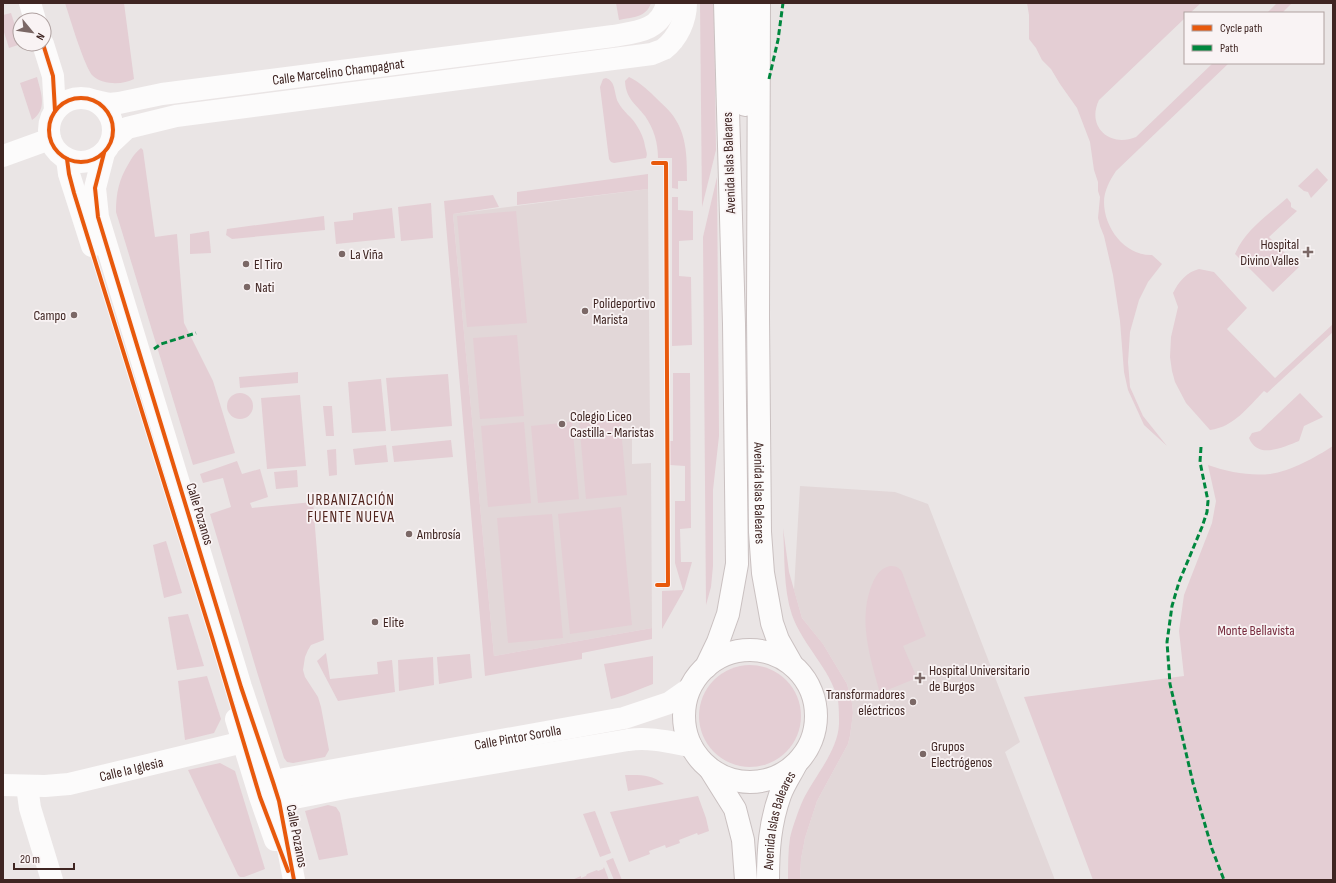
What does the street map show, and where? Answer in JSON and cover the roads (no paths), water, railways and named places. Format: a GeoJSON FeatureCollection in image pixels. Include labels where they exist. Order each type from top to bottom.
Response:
{"type":"FeatureCollection","features":[{"type":"Feature","properties":{"kind":"street","name":"Calle Marcelino Champagnat"},"geometry":{"type":"LineString","coordinates":[[107,148],[127,128],[176,116],[643,56],[663,49],[674,38],[681,28],[686,11],[686,3]]}},
{"type":"Feature","properties":{"kind":"street","name":"Avenida Islas Baleares"},"geometry":{"type":"LineString","coordinates":[[706,667],[718,642],[728,614],[736,564],[734,324],[724,3]]}},
{"type":"Feature","properties":{"kind":"street","name":"Avenida Islas Baleares"},"geometry":{"type":"LineString","coordinates":[[740,3],[758,317]]}},
{"type":"Feature","properties":{"kind":"street","name":"Avenida Islas Baleares"},"geometry":{"type":"LineString","coordinates":[[759,3],[758,317],[760,532],[763,573],[772,623],[778,640],[790,663]]}},
{"type":"Feature","properties":{"kind":"street","name":"Calle Marcelino Champagnat"},"geometry":{"type":"LineString","coordinates":[[90,99],[109,104],[119,103],[162,94],[582,40],[642,30],[652,26],[664,10]]}},
{"type":"Feature","properties":{"kind":"street","name":"Avenida Islas Baleares"},"geometry":{"type":"LineString","coordinates":[[734,324],[741,31]]}},
{"type":"Feature","properties":{"kind":"street"},"geometry":{"type":"LineString","coordinates":[[582,40],[585,64]]}},
{"type":"Feature","properties":{"kind":"street"},"geometry":{"type":"LineString","coordinates":[[46,52],[53,76],[55,111]]}},
{"type":"Feature","properties":{"kind":"street"},"geometry":{"type":"LineString","coordinates":[[53,76],[59,84],[90,99],[102,105],[110,115],[114,128],[107,148],[99,157],[88,162],[77,162],[67,159],[57,151],[50,139],[50,122],[55,111],[62,104],[70,100],[90,99]]}},
{"type":"Feature","properties":{"kind":"street"},"geometry":{"type":"LineString","coordinates":[[3,156],[50,139]]}},
{"type":"Feature","properties":{"kind":"street","name":"Calle Pozanos"},"geometry":{"type":"LineString","coordinates":[[107,148],[95,188],[98,217],[241,687],[251,740]]}},
{"type":"Feature","properties":{"kind":"street","name":"Calle Pozanos"},"geometry":{"type":"LineString","coordinates":[[67,159],[72,187],[212,637],[270,793],[293,880]]}},
{"type":"Feature","properties":{"kind":"street"},"geometry":{"type":"LineString","coordinates":[[748,649],[763,651],[780,656],[790,663],[805,679],[812,692],[816,706],[814,734],[807,749],[797,762],[787,771],[764,781],[752,782],[730,779],[710,769],[696,755],[685,730],[684,712],[689,690],[696,677],[706,667],[720,657],[734,651],[748,649]]}},
{"type":"Feature","properties":{"kind":"street","name":"Calle Pintor Sorolla"},"geometry":{"type":"LineString","coordinates":[[270,793],[624,718],[669,703],[689,690]]}},
{"type":"Feature","properties":{"kind":"street","name":"Calle Pintor Sorolla"},"geometry":{"type":"LineString","coordinates":[[343,778],[632,739],[665,740],[691,746]]}},
{"type":"Feature","properties":{"kind":"street","name":"Calle la Iglesia"},"geometry":{"type":"LineString","coordinates":[[3,784],[45,786],[69,784],[251,740]]}},
{"type":"Feature","properties":{"kind":"street","name":"Avenida Islas Baleares"},"geometry":{"type":"LineString","coordinates":[[768,880],[769,837],[780,795],[797,762]]}},
{"type":"Feature","properties":{"kind":"street","name":"Avenida Islas Baleares"},"geometry":{"type":"LineString","coordinates":[[710,769],[735,809],[743,840],[746,880]]}},
{"type":"Feature","properties":{"kind":"street"},"geometry":{"type":"LineString","coordinates":[[27,786],[30,808],[52,880]]}},
{"type":"Feature","properties":{"kind":"place","name":"Hospital Divino Valles"},"geometry":{"type":"Point","coordinates":[1308,252]}},
{"type":"Feature","properties":{"kind":"place","name":"La Viña"},"geometry":{"type":"Point","coordinates":[342,254]}},
{"type":"Feature","properties":{"kind":"place","name":"El Tiro"},"geometry":{"type":"Point","coordinates":[246,264]}},
{"type":"Feature","properties":{"kind":"place","name":"Nati"},"geometry":{"type":"Point","coordinates":[247,287]}},
{"type":"Feature","properties":{"kind":"place","name":"Polideportivo Marista"},"geometry":{"type":"Point","coordinates":[585,311]}},
{"type":"Feature","properties":{"kind":"place","name":"Campo"},"geometry":{"type":"Point","coordinates":[74,315]}},
{"type":"Feature","properties":{"kind":"place","name":"Colegio Liceo Castilla - Maristas"},"geometry":{"type":"Point","coordinates":[562,424]}},
{"type":"Feature","properties":{"kind":"place","name":"Ambrosía"},"geometry":{"type":"Point","coordinates":[409,534]}},
{"type":"Feature","properties":{"kind":"place","name":"Elite"},"geometry":{"type":"Point","coordinates":[375,622]}},
{"type":"Feature","properties":{"kind":"place","name":"Hospital Universitario de Burgos"},"geometry":{"type":"Point","coordinates":[920,678]}},
{"type":"Feature","properties":{"kind":"place","name":"Transformadores eléctricos"},"geometry":{"type":"Point","coordinates":[913,702]}},
{"type":"Feature","properties":{"kind":"place","name":"Grupos Electrógenos"},"geometry":{"type":"Point","coordinates":[923,754]}},
{"type":"Feature","properties":{"kind":"district","name":"URBANIZACIÓN FUENTE NUEVA"},"geometry":{"type":"Point","coordinates":[351,508]}},
{"type":"Feature","properties":{"kind":"park label","name":"Monte Bellavista"},"geometry":{"type":"Point","coordinates":[1256,630]}}]}
